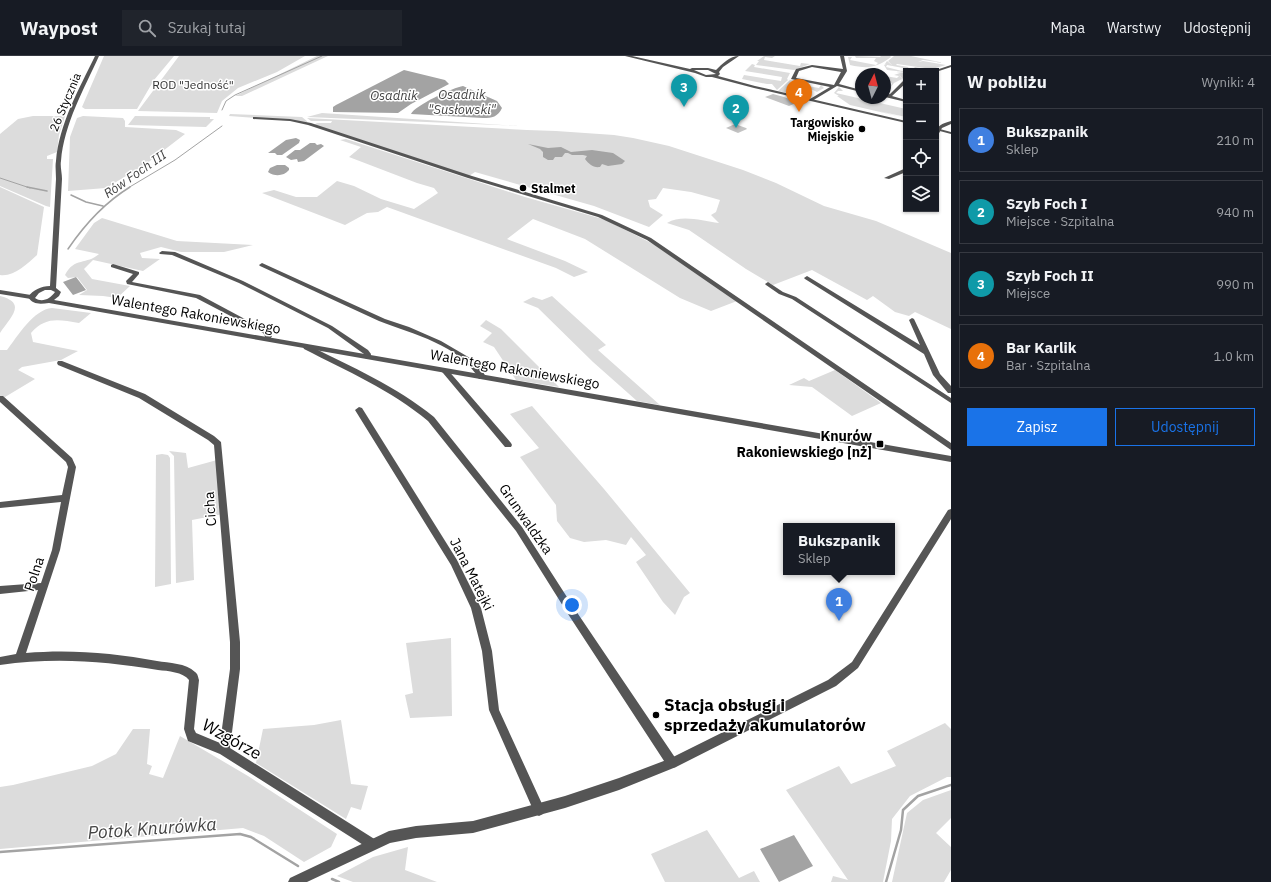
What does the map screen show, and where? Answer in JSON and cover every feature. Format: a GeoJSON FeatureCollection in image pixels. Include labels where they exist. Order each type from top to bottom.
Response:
{"type":"FeatureCollection","features":[{"type":"Feature","properties":{"kind":"street","name":"26 Stycznia"},"geometry":{"type":"LineString","coordinates":[[53,288],[56,261],[58,163],[60,158],[63,131],[97,56]]}},
{"type":"Feature","properties":{"kind":"street"},"geometry":{"type":"LineString","coordinates":[[627,56],[682,69],[700,71],[722,66],[738,56]]}},
{"type":"Feature","properties":{"kind":"street"},"geometry":{"type":"LineString","coordinates":[[812,100],[835,86],[845,71],[842,56]]}},
{"type":"Feature","properties":{"kind":"street"},"geometry":{"type":"LineString","coordinates":[[700,71],[704,75],[716,74],[722,66]]}},
{"type":"Feature","properties":{"kind":"street"},"geometry":{"type":"LineString","coordinates":[[845,71],[812,66],[797,70],[793,80],[855,90]]}},
{"type":"Feature","properties":{"kind":"street"},"geometry":{"type":"LineString","coordinates":[[939,70],[951,66]]}},
{"type":"Feature","properties":{"kind":"street"},"geometry":{"type":"LineString","coordinates":[[708,69],[729,80],[754,87],[903,121]]}},
{"type":"Feature","properties":{"kind":"street"},"geometry":{"type":"LineString","coordinates":[[891,95],[903,84]]}},
{"type":"Feature","properties":{"kind":"street"},"geometry":{"type":"LineString","coordinates":[[891,97],[903,100]]}},
{"type":"Feature","properties":{"kind":"street"},"geometry":{"type":"LineString","coordinates":[[255,118],[290,120],[309,124],[464,176],[600,216],[627,228],[656,242],[951,447]]}},
{"type":"Feature","properties":{"kind":"street"},"geometry":{"type":"LineString","coordinates":[[939,130],[951,122]]}},
{"type":"Feature","properties":{"kind":"street"},"geometry":{"type":"LineString","coordinates":[[939,131],[951,133]]}},
{"type":"Feature","properties":{"kind":"street"},"geometry":{"type":"LineString","coordinates":[[887,178],[903,171]]}},
{"type":"Feature","properties":{"kind":"street"},"geometry":{"type":"LineString","coordinates":[[162,253],[173,253],[241,282],[330,327],[366,352],[368,357]]}},
{"type":"Feature","properties":{"kind":"street"},"geometry":{"type":"LineString","coordinates":[[262,265],[383,320],[399,324],[452,348],[478,368],[482,377]]}},
{"type":"Feature","properties":{"kind":"street"},"geometry":{"type":"LineString","coordinates":[[113,266],[137,273],[129,281],[129,283],[198,296],[265,332],[269,336],[267,340]]}},
{"type":"Feature","properties":{"kind":"street","name":"26 Stycznia"},"geometry":{"type":"LineString","coordinates":[[31,297],[40,290],[54,272]]}},
{"type":"Feature","properties":{"kind":"street"},"geometry":{"type":"LineString","coordinates":[[807,278],[926,352]]}},
{"type":"Feature","properties":{"kind":"street"},"geometry":{"type":"LineString","coordinates":[[768,284],[781,293],[794,298],[951,401]]}},
{"type":"Feature","properties":{"kind":"street"},"geometry":{"type":"LineString","coordinates":[[4,292],[53,288],[58,292],[57,295],[49,301]]}},
{"type":"Feature","properties":{"kind":"street"},"geometry":{"type":"LineString","coordinates":[[4,292],[31,297]]}},
{"type":"Feature","properties":{"kind":"street","name":"Walentego Rakoniewskiego"},"geometry":{"type":"LineString","coordinates":[[57,295],[75,305]]}},
{"type":"Feature","properties":{"kind":"street","name":"Walentego Rakoniewskiego"},"geometry":{"type":"LineString","coordinates":[[31,297],[32,300],[37,302],[49,301],[75,305],[267,340],[951,459]]}},
{"type":"Feature","properties":{"kind":"street"},"geometry":{"type":"LineString","coordinates":[[912,320],[937,375],[951,391]]}},
{"type":"Feature","properties":{"kind":"street","name":"Grunwaldzka"},"geometry":{"type":"LineString","coordinates":[[306,346],[389,390],[419,408],[431,419],[519,529],[571,611],[672,763]]}},
{"type":"Feature","properties":{"kind":"street","name":"Cicha"},"geometry":{"type":"LineString","coordinates":[[60,363],[142,396],[211,438],[218,444],[235,670],[224,750]]}},
{"type":"Feature","properties":{"kind":"street"},"geometry":{"type":"LineString","coordinates":[[445,371],[508,445]]}},
{"type":"Feature","properties":{"kind":"street","name":"Polna"},"geometry":{"type":"LineString","coordinates":[[0,398],[71,463],[72,470],[58,542],[20,657]]}},
{"type":"Feature","properties":{"kind":"street","name":"Jana Matejki"},"geometry":{"type":"LineString","coordinates":[[360,410],[454,564],[476,608],[487,651],[494,710],[539,810]]}},
{"type":"Feature","properties":{"kind":"street"},"geometry":{"type":"LineString","coordinates":[[0,505],[67,498]]}},
{"type":"Feature","properties":{"kind":"street"},"geometry":{"type":"LineString","coordinates":[[294,882],[372,844],[389,838],[406,834],[473,827],[539,810],[605,789],[672,763],[797,702],[832,683],[850,670],[861,657],[951,512]]}},
{"type":"Feature","properties":{"kind":"street"},"geometry":{"type":"LineString","coordinates":[[0,590],[44,586]]}},
{"type":"Feature","properties":{"kind":"street","name":"Wzgórze"},"geometry":{"type":"LineString","coordinates":[[0,661],[20,657],[79,656],[129,659],[189,673],[193,676],[194,680],[190,733],[194,739],[224,750],[372,844]]}},
{"type":"Feature","properties":{"kind":"green space"},"geometry":{"type":"Polygon","coordinates":[[[104,56],[174,56],[154,80],[137,109],[85,109],[82,107],[104,56]]]}},
{"type":"Feature","properties":{"kind":"green space","name":"ROD \"Jedność\""},"geometry":{"type":"Polygon","coordinates":[[[179,56],[305,56],[277,72],[238,88],[222,101],[217,113],[138,111],[179,56]]]}},
{"type":"Feature","properties":{"kind":"green space"},"geometry":{"type":"Polygon","coordinates":[[[317,56],[328,56],[242,96],[235,96],[317,56]]]}},
{"type":"Feature","properties":{"kind":"green space"},"geometry":{"type":"Polygon","coordinates":[[[764,56],[775,56],[772,58],[765,57],[764,60],[800,66],[801,63],[810,64],[794,70],[756,65],[759,61],[757,61],[764,56]]]}},
{"type":"Feature","properties":{"kind":"green space"},"geometry":{"type":"Polygon","coordinates":[[[855,56],[891,57],[876,65],[878,63],[874,61],[876,58],[856,58],[855,56]]]}},
{"type":"Feature","properties":{"kind":"green space"},"geometry":{"type":"Polygon","coordinates":[[[894,56],[911,56],[944,63],[923,60],[918,62],[923,61],[946,65],[936,68],[925,68],[897,64],[896,65],[908,68],[904,68],[887,65],[886,67],[890,68],[886,68],[884,65],[887,61],[893,66],[888,61],[894,56]]]}},
{"type":"Feature","properties":{"kind":"green space"},"geometry":{"type":"Polygon","coordinates":[[[848,57],[852,57],[850,60],[876,65],[872,67],[862,67],[850,65],[848,57]]]}},
{"type":"Feature","properties":{"kind":"green space"},"geometry":{"type":"Polygon","coordinates":[[[752,64],[755,65],[754,67],[790,73],[787,79],[788,80],[777,90],[772,84],[742,79],[744,75],[781,81],[782,77],[745,71],[752,64]]]}},
{"type":"Feature","properties":{"kind":"green space"},"geometry":{"type":"Polygon","coordinates":[[[891,68],[903,71],[891,70],[891,68]]]}},
{"type":"Feature","properties":{"kind":"green space"},"geometry":{"type":"Polygon","coordinates":[[[896,72],[903,73],[903,79],[899,75],[902,79],[894,83],[891,87],[891,77],[897,78],[899,76],[894,75],[900,73],[896,72]]]}},
{"type":"Feature","properties":{"kind":"green space"},"geometry":{"type":"Polygon","coordinates":[[[790,80],[795,81],[791,81],[790,83],[819,88],[821,85],[824,88],[817,92],[811,89],[792,85],[790,86],[791,87],[785,89],[793,92],[793,94],[778,91],[790,80]]]}},
{"type":"Feature","properties":{"kind":"green space"},"geometry":{"type":"Polygon","coordinates":[[[839,87],[843,91],[838,91],[836,93],[855,97],[855,104],[884,104],[903,108],[903,116],[878,111],[903,117],[850,105],[834,93],[839,87]]]}},
{"type":"Feature","properties":{"kind":"green space"},"geometry":{"type":"Polygon","coordinates":[[[322,113],[519,126],[307,117],[322,113]]]}},
{"type":"Feature","properties":{"kind":"green space"},"geometry":{"type":"Polygon","coordinates":[[[230,114],[302,117],[308,122],[229,116],[230,114]]]}},
{"type":"Feature","properties":{"kind":"green space"},"geometry":{"type":"Polygon","coordinates":[[[33,116],[65,116],[59,135],[57,152],[47,156],[47,159],[53,159],[50,207],[0,186],[0,134],[18,119],[33,116]]]}},
{"type":"Feature","properties":{"kind":"green space"},"geometry":{"type":"Polygon","coordinates":[[[83,116],[123,118],[125,121],[125,127],[176,130],[185,134],[146,164],[106,188],[68,191],[70,137],[77,118],[83,116]]]}},
{"type":"Feature","properties":{"kind":"green space"},"geometry":{"type":"Polygon","coordinates":[[[135,116],[210,117],[210,119],[214,119],[206,127],[128,125],[135,116]]]}},
{"type":"Feature","properties":{"kind":"green space"},"geometry":{"type":"Polygon","coordinates":[[[307,118],[614,135],[669,146],[743,170],[776,183],[824,206],[876,221],[951,253],[951,329],[915,312],[909,316],[895,312],[873,296],[867,300],[812,270],[773,285],[746,269],[689,230],[667,223],[673,220],[686,219],[719,223],[711,215],[716,212],[720,200],[691,192],[663,188],[656,199],[648,200],[650,207],[663,215],[649,227],[594,206],[475,172],[469,176],[314,125],[317,123],[331,123],[332,121],[311,121],[307,118]]]}},
{"type":"Feature","properties":{"kind":"green space"},"geometry":{"type":"Polygon","coordinates":[[[346,139],[525,197],[606,220],[655,245],[737,301],[711,311],[680,298],[585,239],[533,219],[507,239],[565,261],[588,272],[574,277],[556,268],[387,207],[378,212],[367,213],[345,225],[262,193],[274,190],[296,197],[317,197],[337,181],[354,186],[381,199],[414,209],[438,193],[434,188],[349,157],[361,147],[340,140],[346,139]]]}},
{"type":"Feature","properties":{"kind":"green space"},"geometry":{"type":"Polygon","coordinates":[[[0,187],[44,207],[37,255],[20,269],[5,275],[0,275],[0,187]]]}},
{"type":"Feature","properties":{"kind":"green space"},"geometry":{"type":"Polygon","coordinates":[[[102,218],[177,241],[253,245],[224,252],[181,252],[161,247],[140,253],[142,258],[160,259],[143,271],[93,260],[84,269],[92,279],[130,286],[117,298],[79,295],[87,290],[77,277],[68,278],[65,275],[72,266],[99,254],[75,249],[94,223],[102,218]]]}},
{"type":"Feature","properties":{"kind":"green space"},"geometry":{"type":"Polygon","coordinates":[[[0,296],[8,299],[15,307],[12,317],[0,333],[0,296]]]}},
{"type":"Feature","properties":{"kind":"green space"},"geometry":{"type":"Polygon","coordinates":[[[552,296],[606,345],[598,350],[660,405],[637,401],[593,362],[538,308],[523,302],[533,297],[542,300],[552,296]]]}},
{"type":"Feature","properties":{"kind":"green space"},"geometry":{"type":"Polygon","coordinates":[[[52,308],[91,313],[79,323],[53,320],[42,324],[31,333],[33,342],[78,351],[61,360],[22,367],[18,370],[35,379],[5,397],[0,396],[0,350],[7,350],[32,318],[45,310],[52,308]]]}},
{"type":"Feature","properties":{"kind":"green space"},"geometry":{"type":"Polygon","coordinates":[[[486,320],[501,329],[559,387],[516,380],[494,347],[483,342],[492,333],[480,326],[486,320]]]}},
{"type":"Feature","properties":{"kind":"green space"},"geometry":{"type":"Polygon","coordinates":[[[835,370],[881,403],[852,416],[812,387],[789,385],[804,378],[809,381],[835,370]]]}},
{"type":"Feature","properties":{"kind":"green space"},"geometry":{"type":"Polygon","coordinates":[[[532,406],[604,489],[690,593],[684,597],[675,615],[663,602],[636,562],[646,555],[631,537],[626,545],[606,540],[584,542],[570,538],[557,521],[556,505],[520,457],[539,448],[510,414],[532,406]]]}},
{"type":"Feature","properties":{"kind":"green space"},"geometry":{"type":"Polygon","coordinates":[[[169,451],[186,453],[188,468],[217,460],[223,514],[192,520],[194,580],[176,583],[174,456],[169,451]]]}},
{"type":"Feature","properties":{"kind":"green space"},"geometry":{"type":"Polygon","coordinates":[[[156,455],[168,455],[170,458],[171,584],[155,587],[156,455]]]}},
{"type":"Feature","properties":{"kind":"green space"},"geometry":{"type":"Polygon","coordinates":[[[451,638],[452,716],[410,718],[405,695],[413,693],[406,643],[451,638]]]}},
{"type":"Feature","properties":{"kind":"green space"},"geometry":{"type":"Polygon","coordinates":[[[341,720],[351,784],[368,786],[361,810],[351,807],[346,819],[256,763],[263,729],[314,725],[341,720]]]}},
{"type":"Feature","properties":{"kind":"green space"},"geometry":{"type":"Polygon","coordinates":[[[945,723],[951,729],[951,777],[947,777],[910,796],[892,819],[891,841],[883,882],[831,882],[833,876],[848,880],[786,790],[839,766],[851,784],[896,766],[887,751],[945,723]]]}},
{"type":"Feature","properties":{"kind":"green space"},"geometry":{"type":"Polygon","coordinates":[[[133,729],[150,729],[147,764],[152,766],[149,774],[163,778],[180,736],[248,776],[337,834],[331,847],[304,862],[264,836],[243,828],[0,849],[0,787],[92,766],[116,754],[133,729]]]}},
{"type":"Feature","properties":{"kind":"green space"},"geometry":{"type":"Polygon","coordinates":[[[951,790],[951,818],[936,833],[951,847],[951,870],[944,882],[892,882],[907,813],[923,800],[951,790]]]}},
{"type":"Feature","properties":{"kind":"green space"},"geometry":{"type":"Polygon","coordinates":[[[707,830],[739,878],[754,871],[760,882],[665,882],[651,854],[707,830]]]}},
{"type":"Feature","properties":{"kind":"green space"},"geometry":{"type":"Polygon","coordinates":[[[408,847],[405,870],[437,882],[353,882],[337,876],[373,857],[408,847]]]}},
{"type":"Feature","properties":{"kind":"water","name":"Osadnik"},"geometry":{"type":"Polygon","coordinates":[[[404,70],[445,80],[449,84],[411,104],[398,113],[333,112],[333,107],[336,105],[404,70]]]}},
{"type":"Feature","properties":{"kind":"water","name":"Osadnik \"Susłowski\""},"geometry":{"type":"Polygon","coordinates":[[[463,86],[497,101],[502,108],[499,113],[492,117],[486,118],[411,114],[419,106],[435,97],[463,86]]]}},
{"type":"Feature","properties":{"kind":"water"},"geometry":{"type":"Polygon","coordinates":[[[296,138],[300,140],[299,143],[282,155],[268,153],[286,140],[296,138]]]}},
{"type":"Feature","properties":{"kind":"water"},"geometry":{"type":"Polygon","coordinates":[[[310,143],[315,143],[317,145],[321,144],[324,146],[304,161],[298,162],[297,159],[291,160],[286,157],[295,150],[300,150],[310,143]]]}},
{"type":"Feature","properties":{"kind":"water"},"geometry":{"type":"Polygon","coordinates":[[[528,144],[548,148],[561,147],[571,152],[592,150],[613,153],[625,161],[622,164],[608,166],[602,164],[600,167],[595,167],[585,159],[587,156],[572,155],[568,153],[565,153],[562,157],[555,157],[553,160],[548,160],[543,157],[543,152],[540,149],[528,144]]]}},
{"type":"Feature","properties":{"kind":"water"},"geometry":{"type":"Polygon","coordinates":[[[277,165],[285,165],[289,168],[289,170],[285,174],[279,175],[274,175],[268,172],[270,168],[277,165]]]}},
{"type":"Feature","properties":{"kind":"water"},"geometry":{"type":"Polygon","coordinates":[[[76,277],[86,290],[73,295],[63,282],[76,277]]]}},
{"type":"Feature","properties":{"kind":"water"},"geometry":{"type":"Polygon","coordinates":[[[794,835],[813,866],[779,882],[760,849],[794,835]]]}},
{"type":"Feature","properties":{"kind":"building"},"geometry":{"type":"Polygon","coordinates":[[[773,94],[798,102],[789,106],[765,97],[773,94]]]}},
{"type":"Feature","properties":{"kind":"building"},"geometry":{"type":"Polygon","coordinates":[[[735,124],[747,129],[738,133],[726,128],[735,124]]]}},
{"type":"Feature","properties":{"kind":"waterway"},"geometry":{"type":"LineString","coordinates":[[222,110],[226,101],[235,95],[322,56]]}},
{"type":"Feature","properties":{"kind":"waterway","name":"Rów Foch III"},"geometry":{"type":"LineString","coordinates":[[128,188],[175,160],[222,126]]}},
{"type":"Feature","properties":{"kind":"waterway"},"geometry":{"type":"LineString","coordinates":[[0,178],[27,187]]}},
{"type":"Feature","properties":{"kind":"waterway"},"geometry":{"type":"LineString","coordinates":[[27,187],[47,191]]}},
{"type":"Feature","properties":{"kind":"waterway","name":"Rów Foch III"},"geometry":{"type":"LineString","coordinates":[[68,249],[81,231],[103,207],[130,187]]}},
{"type":"Feature","properties":{"kind":"waterway"},"geometry":{"type":"LineString","coordinates":[[71,195],[86,202],[103,206]]}},
{"type":"Feature","properties":{"kind":"waterway","name":"Potok Knurówka"},"geometry":{"type":"LineString","coordinates":[[886,882],[901,830],[903,810],[918,796],[951,785]]}},
{"type":"Feature","properties":{"kind":"waterway","name":"Potok Knurówka"},"geometry":{"type":"LineString","coordinates":[[0,852],[240,834],[251,837],[298,866]]}},
{"type":"Feature","properties":{"kind":"waterway","name":"Potok Knurówka"},"geometry":{"type":"LineString","coordinates":[[332,879],[339,882]]}},
{"type":"Feature","properties":{"kind":"place","name":"Szyb Foch II"},"geometry":{"type":"Point","coordinates":[684,107]}},
{"type":"Feature","properties":{"kind":"place","name":"Bar Karlik"},"geometry":{"type":"Point","coordinates":[799,112]}},
{"type":"Feature","properties":{"kind":"place","name":"Szyb Foch I"},"geometry":{"type":"Point","coordinates":[736,128]}},
{"type":"Feature","properties":{"kind":"place","name":"Targowisko Miejskie"},"geometry":{"type":"Point","coordinates":[862,129]}},
{"type":"Feature","properties":{"kind":"place","name":"Stalmet"},"geometry":{"type":"Point","coordinates":[523,188]}},
{"type":"Feature","properties":{"kind":"place","name":"Knurów Rakoniewskiego [nż]"},"geometry":{"type":"Point","coordinates":[880,444]}},
{"type":"Feature","properties":{"kind":"place","name":"Bukszpanik"},"geometry":{"type":"Point","coordinates":[839,621]}},
{"type":"Feature","properties":{"kind":"place","name":"Stacja obsługi i sprzedaży akumulatorów"},"geometry":{"type":"Point","coordinates":[656,715]}}]}
